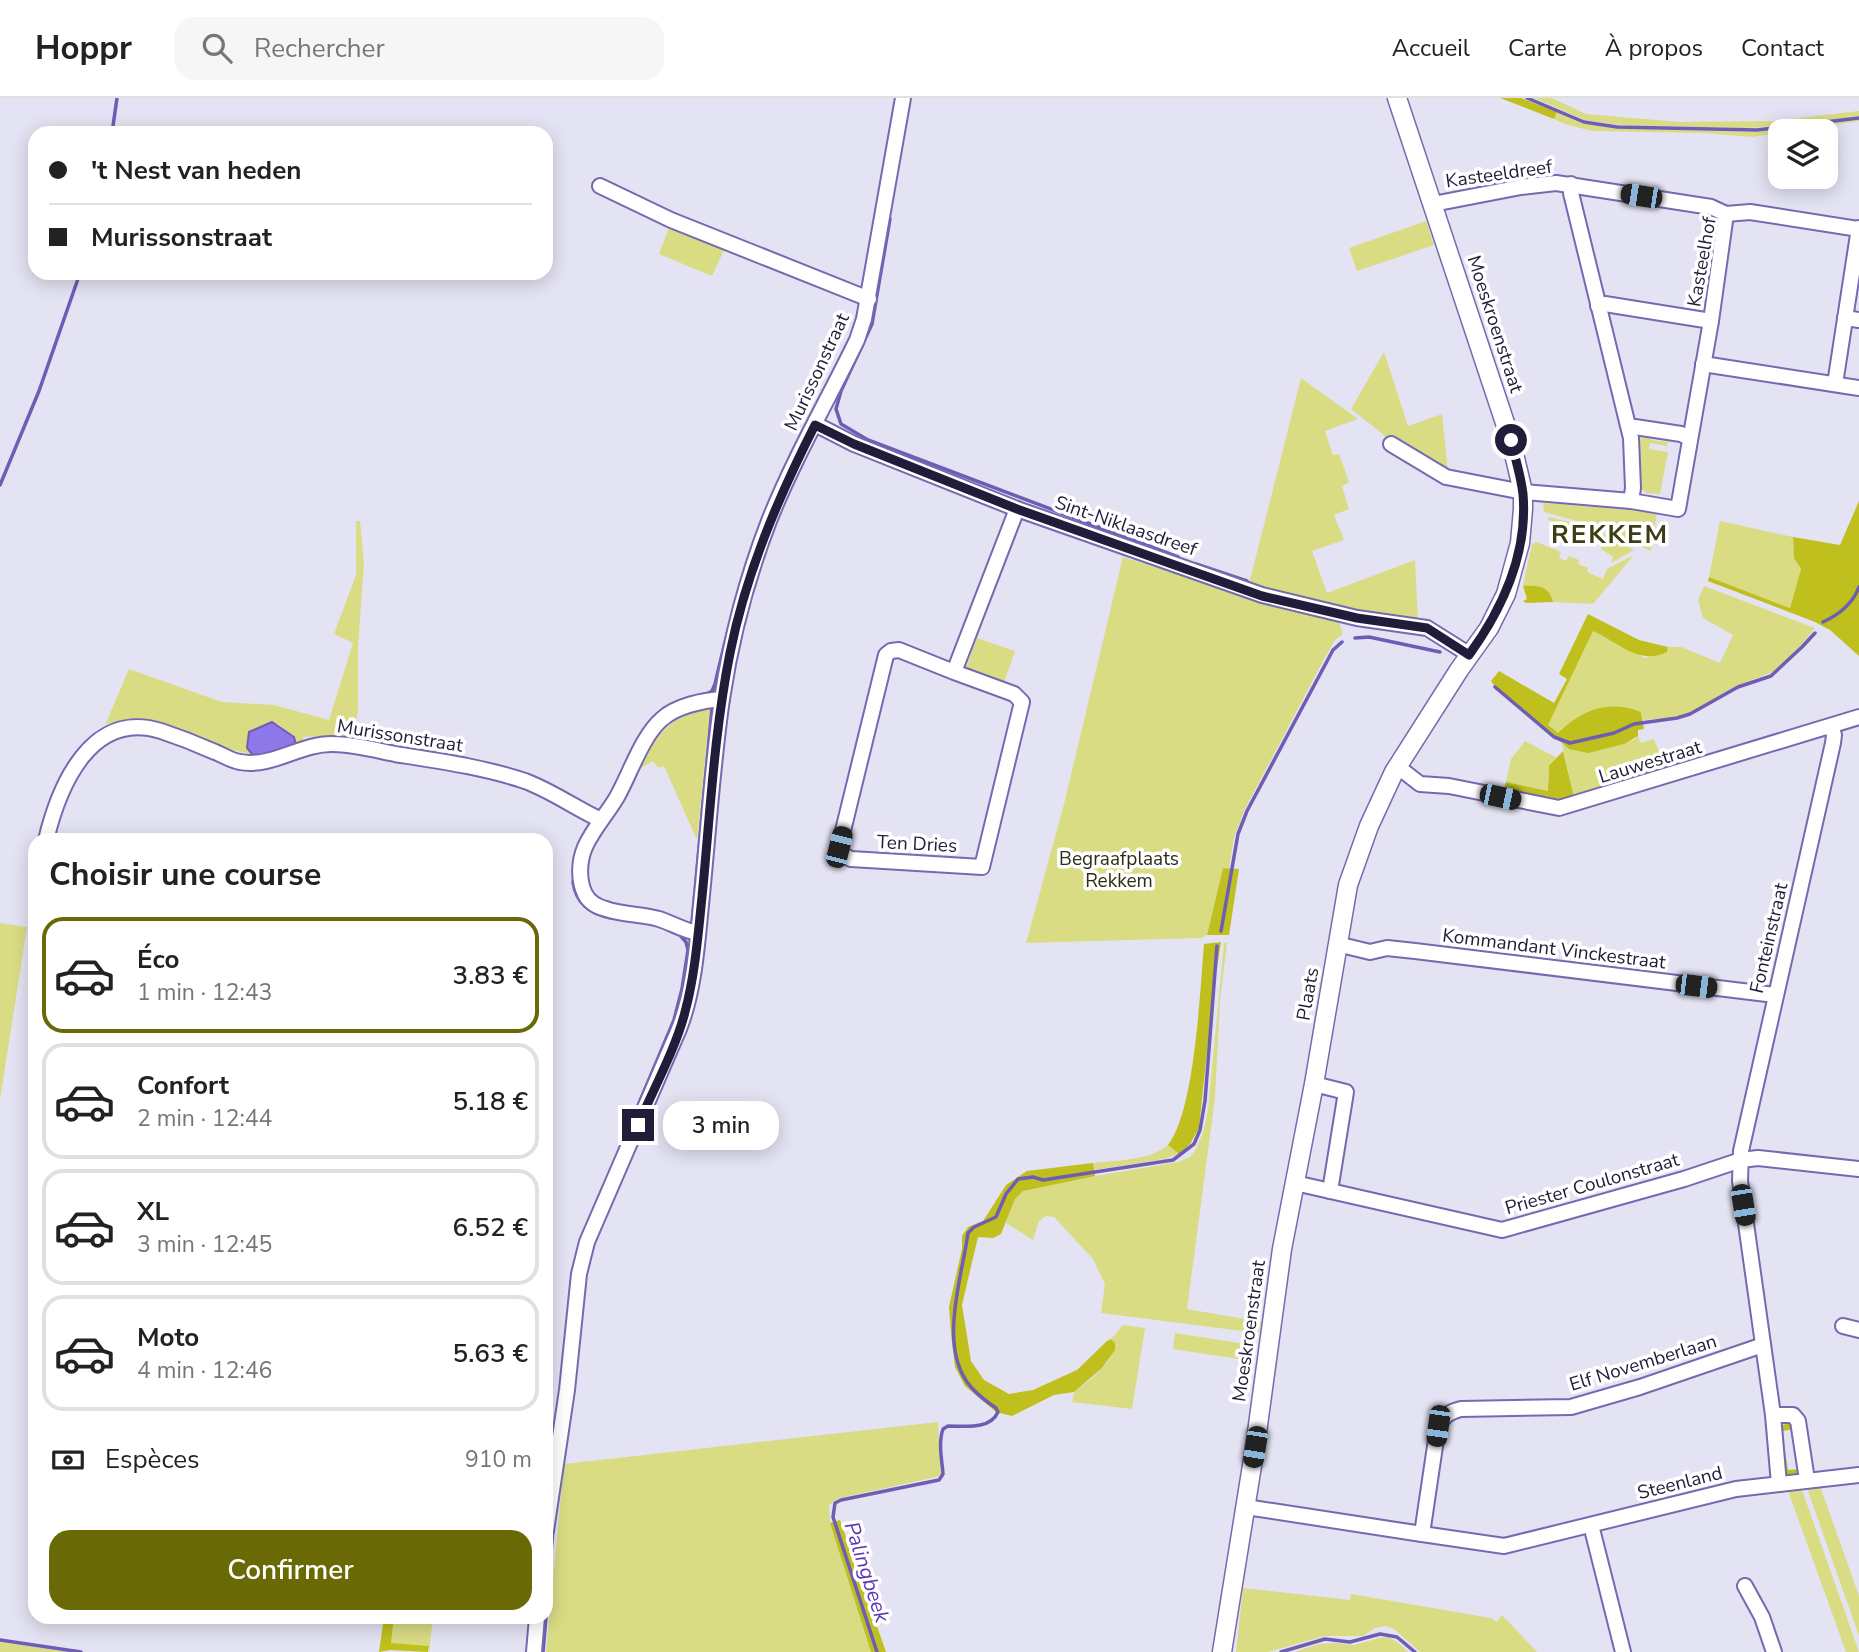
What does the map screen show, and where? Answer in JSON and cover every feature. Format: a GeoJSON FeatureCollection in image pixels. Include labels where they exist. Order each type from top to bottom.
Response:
{"type":"FeatureCollection","features":[{"type":"Feature","properties":{"kind":"main road","name":"Moeskroenstraat"},"geometry":{"type":"LineString","coordinates":[[1337,944],[1348,885],[1358,855],[1398,771],[1502,605],[1520,543],[1526,492],[1397,98]]}},
{"type":"Feature","properties":{"kind":"main road","name":"Plaats"},"geometry":{"type":"LineString","coordinates":[[1295,1183],[1337,944]]}},
{"type":"Feature","properties":{"kind":"main road","name":"Moeskroenstraat"},"geometry":{"type":"LineString","coordinates":[[1222,1652],[1246,1507],[1282,1249],[1295,1183]]}},
{"type":"Feature","properties":{"kind":"street","name":"Murissonstraat"},"geometry":{"type":"LineString","coordinates":[[553,1484],[567,1390],[579,1274],[587,1242],[685,1015],[698,933],[722,699],[730,652],[747,586],[769,522],[857,340],[869,299],[903,98]]}},
{"type":"Feature","properties":{"kind":"street","name":"Kasteeldreef"},"geometry":{"type":"LineString","coordinates":[[1433,204],[1541,184],[1571,184],[1711,207],[1726,214]]}},
{"type":"Feature","properties":{"kind":"street","name":"Kasteeldreef"},"geometry":{"type":"LineString","coordinates":[[1571,184],[1570,194],[1629,429],[1633,488],[1631,501]]}},
{"type":"Feature","properties":{"kind":"street","name":"Murissonstraat"},"geometry":{"type":"LineString","coordinates":[[600,186],[671,220],[869,299]]}},
{"type":"Feature","properties":{"kind":"street","name":"Kasteelhof"},"geometry":{"type":"LineString","coordinates":[[1689,438],[1711,321],[1726,214],[1750,212],[1859,228],[1852,319],[1835,384]]}},
{"type":"Feature","properties":{"kind":"street"},"geometry":{"type":"LineString","coordinates":[[1598,306],[1605,304],[1711,321]]}},
{"type":"Feature","properties":{"kind":"street"},"geometry":{"type":"LineString","coordinates":[[1703,364],[1859,388]]}},
{"type":"Feature","properties":{"kind":"street","name":"Sint-Niklaasdreef"},"geometry":{"type":"LineString","coordinates":[[815,425],[854,444],[1017,509],[1262,596],[1357,618],[1427,628],[1469,655]]}},
{"type":"Feature","properties":{"kind":"street"},"geometry":{"type":"LineString","coordinates":[[1391,444],[1446,477],[1526,492],[1631,501],[1678,509],[1689,438],[1681,434],[1635,427],[1629,429]]}},
{"type":"Feature","properties":{"kind":"street"},"geometry":{"type":"LineString","coordinates":[[954,672],[1017,509]]}},
{"type":"Feature","properties":{"kind":"street","name":"Ten Dries"},"geometry":{"type":"LineString","coordinates":[[899,650],[954,672],[1014,694],[1022,702],[982,867],[850,859],[843,855],[839,847],[886,655],[899,650]]}},
{"type":"Feature","properties":{"kind":"street"},"geometry":{"type":"LineString","coordinates":[[698,933],[689,932],[657,918],[607,910],[594,904],[586,895],[580,880],[581,862],[585,848],[616,800],[651,730],[662,719],[682,709],[722,699]]}},
{"type":"Feature","properties":{"kind":"street","name":"Lauwestraat"},"geometry":{"type":"LineString","coordinates":[[1398,771],[1410,768],[1449,786],[1559,808],[1859,718]]}},
{"type":"Feature","properties":{"kind":"street","name":"Murissonstraat"},"geometry":{"type":"LineString","coordinates":[[48,833],[53,813],[69,776],[80,761],[102,738],[121,728],[134,726],[158,730],[239,762],[259,762],[298,750],[332,744],[473,767],[527,782],[601,820]]}},
{"type":"Feature","properties":{"kind":"street","name":"Fonteinstraat"},"geometry":{"type":"LineString","coordinates":[[1741,1160],[1743,1133],[1833,743],[1831,726]]}},
{"type":"Feature","properties":{"kind":"street","name":"Plaats"},"geometry":{"type":"LineString","coordinates":[[1337,944],[1370,952]]}},
{"type":"Feature","properties":{"kind":"street","name":"Kommandant Vinckestraat"},"geometry":{"type":"LineString","coordinates":[[1370,952],[1387,948],[1775,995]]}},
{"type":"Feature","properties":{"kind":"street"},"geometry":{"type":"LineString","coordinates":[[1314,1084],[1346,1092],[1330,1191]]}},
{"type":"Feature","properties":{"kind":"street","name":"Priester Coulonstraat"},"geometry":{"type":"LineString","coordinates":[[1295,1183],[1502,1230],[1684,1179],[1741,1160],[1758,1158],[1859,1170]]}},
{"type":"Feature","properties":{"kind":"street"},"geometry":{"type":"LineString","coordinates":[[1741,1160],[1740,1181],[1773,1415],[1779,1483]]}},
{"type":"Feature","properties":{"kind":"street"},"geometry":{"type":"LineString","coordinates":[[1843,1326],[1859,1330]]}},
{"type":"Feature","properties":{"kind":"street","name":"Elf Novemberlaan"},"geometry":{"type":"LineString","coordinates":[[1422,1534],[1438,1426],[1442,1418],[1450,1412],[1461,1409],[1570,1407],[1640,1387],[1763,1345]]}},
{"type":"Feature","properties":{"kind":"street"},"geometry":{"type":"LineString","coordinates":[[1773,1415],[1793,1415],[1798,1421],[1807,1480]]}},
{"type":"Feature","properties":{"kind":"street","name":"Steenland"},"geometry":{"type":"LineString","coordinates":[[1422,1534],[1504,1546],[1736,1489],[1859,1475]]}},
{"type":"Feature","properties":{"kind":"street"},"geometry":{"type":"LineString","coordinates":[[1246,1507],[1422,1534]]}},
{"type":"Feature","properties":{"kind":"street"},"geometry":{"type":"LineString","coordinates":[[1591,1525],[1623,1652]]}},
{"type":"Feature","properties":{"kind":"street"},"geometry":{"type":"LineString","coordinates":[[1745,1586],[1762,1617],[1774,1652]]}},
{"type":"Feature","properties":{"kind":"street"},"geometry":{"type":"LineString","coordinates":[[534,1652],[536,1624]]}},
{"type":"Feature","properties":{"kind":"green space"},"geometry":{"type":"Polygon","coordinates":[[[1534,98],[1552,98],[1586,114],[1679,122],[1768,121],[1768,127],[1619,125],[1585,120],[1534,98]]]}},
{"type":"Feature","properties":{"kind":"green space"},"geometry":{"type":"Polygon","coordinates":[[[1859,111],[1859,116],[1837,119],[1790,119],[1859,111]]]}},
{"type":"Feature","properties":{"kind":"green space"},"geometry":{"type":"Polygon","coordinates":[[[1557,112],[1584,123],[1612,128],[1768,131],[1768,135],[1752,137],[1702,133],[1593,131],[1554,119],[1557,112]]]}},
{"type":"Feature","properties":{"kind":"green space"},"geometry":{"type":"Polygon","coordinates":[[[1859,121],[1838,124],[1838,122],[1859,121]]]}},
{"type":"Feature","properties":{"kind":"green space"},"geometry":{"type":"Polygon","coordinates":[[[1426,221],[1434,245],[1357,271],[1349,248],[1426,221]]]}},
{"type":"Feature","properties":{"kind":"green space"},"geometry":{"type":"Polygon","coordinates":[[[670,225],[725,248],[712,276],[659,254],[670,225]]]}},
{"type":"Feature","properties":{"kind":"green space"},"geometry":{"type":"Polygon","coordinates":[[[1384,352],[1408,426],[1442,414],[1448,472],[1389,439],[1351,409],[1384,352]]]}},
{"type":"Feature","properties":{"kind":"green space"},"geometry":{"type":"Polygon","coordinates":[[[1301,378],[1358,419],[1325,431],[1333,455],[1339,454],[1349,482],[1342,486],[1349,509],[1334,515],[1344,540],[1312,551],[1327,593],[1415,560],[1418,622],[1344,609],[1249,584],[1301,378]]]}},
{"type":"Feature","properties":{"kind":"green space"},"geometry":{"type":"Polygon","coordinates":[[[1643,436],[1668,442],[1667,446],[1650,443],[1649,449],[1668,452],[1660,494],[1646,493],[1641,488],[1636,442],[1643,436]]]}},
{"type":"Feature","properties":{"kind":"green space"},"geometry":{"type":"Polygon","coordinates":[[[1543,503],[1657,512],[1651,551],[1602,528],[1544,512],[1543,503]]]}},
{"type":"Feature","properties":{"kind":"green space"},"geometry":{"type":"Polygon","coordinates":[[[1549,517],[1590,527],[1634,550],[1611,563],[1613,557],[1601,549],[1599,544],[1602,537],[1591,532],[1588,537],[1547,519],[1549,517]]]}},
{"type":"Feature","properties":{"kind":"green space"},"geometry":{"type":"Polygon","coordinates":[[[356,521],[360,521],[364,564],[358,647],[358,712],[355,726],[349,735],[303,737],[304,741],[291,747],[294,737],[278,724],[248,736],[247,748],[252,754],[155,725],[118,721],[105,725],[129,669],[222,702],[274,705],[329,720],[353,643],[334,634],[356,575],[356,521]]]}},
{"type":"Feature","properties":{"kind":"green space"},"geometry":{"type":"Polygon","coordinates":[[[1720,521],[1793,537],[1794,558],[1801,569],[1790,608],[1709,577],[1720,521]]]}},
{"type":"Feature","properties":{"kind":"green space"},"geometry":{"type":"Polygon","coordinates":[[[1537,542],[1561,552],[1559,558],[1566,561],[1569,556],[1579,560],[1578,564],[1588,568],[1587,572],[1603,579],[1607,569],[1634,555],[1593,604],[1553,602],[1551,595],[1523,586],[1532,544],[1537,542]]]}},
{"type":"Feature","properties":{"kind":"green space","name":"Begraafplaats Rekkem"},"geometry":{"type":"Polygon","coordinates":[[[1123,557],[1247,596],[1338,620],[1343,634],[1335,640],[1323,661],[1244,811],[1234,838],[1229,869],[1223,868],[1207,935],[1201,938],[1026,943],[1064,804],[1123,557]]]}},
{"type":"Feature","properties":{"kind":"green space"},"geometry":{"type":"Polygon","coordinates":[[[1704,586],[1815,628],[1795,653],[1773,672],[1736,686],[1679,717],[1643,720],[1641,712],[1557,734],[1547,724],[1593,630],[1645,658],[1667,652],[1668,647],[1681,647],[1720,663],[1733,635],[1703,618],[1698,600],[1704,586]]]}},
{"type":"Feature","properties":{"kind":"green space"},"geometry":{"type":"Polygon","coordinates":[[[977,638],[1015,651],[1003,685],[965,671],[977,638]]]}},
{"type":"Feature","properties":{"kind":"green space"},"geometry":{"type":"Polygon","coordinates":[[[710,709],[697,840],[664,766],[658,768],[653,761],[638,770],[658,737],[674,722],[684,716],[710,709]]]}},
{"type":"Feature","properties":{"kind":"green space"},"geometry":{"type":"Polygon","coordinates":[[[1638,736],[1641,743],[1654,739],[1660,754],[1645,763],[1650,774],[1574,797],[1562,744],[1569,749],[1634,740],[1638,736]]]}},
{"type":"Feature","properties":{"kind":"green space"},"geometry":{"type":"Polygon","coordinates":[[[1525,741],[1557,758],[1548,773],[1549,791],[1506,782],[1511,759],[1525,741]]]}},
{"type":"Feature","properties":{"kind":"green space"},"geometry":{"type":"Polygon","coordinates":[[[0,923],[27,927],[0,1100],[0,923]]]}},
{"type":"Feature","properties":{"kind":"green space"},"geometry":{"type":"Polygon","coordinates":[[[1224,943],[1227,943],[1220,1001],[1215,1098],[1187,1309],[1262,1322],[1258,1333],[1101,1313],[1105,1284],[1093,1259],[1054,1217],[1046,1216],[1039,1221],[1033,1240],[1006,1223],[1015,1199],[1023,1191],[1178,1162],[1190,1157],[1204,1129],[1208,1109],[1224,943]]]}},
{"type":"Feature","properties":{"kind":"green space"},"geometry":{"type":"Polygon","coordinates":[[[1168,1145],[1179,1154],[1164,1159],[1094,1170],[1093,1163],[1142,1157],[1168,1145]]]}},
{"type":"Feature","properties":{"kind":"green space"},"geometry":{"type":"Polygon","coordinates":[[[1123,1325],[1145,1328],[1132,1409],[1072,1402],[1074,1392],[1100,1371],[1110,1358],[1115,1343],[1111,1339],[1123,1325]]]}},
{"type":"Feature","properties":{"kind":"green space"},"geometry":{"type":"Polygon","coordinates":[[[1175,1333],[1246,1344],[1245,1360],[1173,1349],[1175,1333]]]}},
{"type":"Feature","properties":{"kind":"green space"},"geometry":{"type":"Polygon","coordinates":[[[938,1422],[941,1476],[839,1498],[829,1505],[830,1523],[871,1652],[546,1652],[549,1624],[553,1624],[553,1579],[564,1464],[938,1422]]]}},
{"type":"Feature","properties":{"kind":"green space"},"geometry":{"type":"Polygon","coordinates":[[[1820,1486],[1859,1596],[1859,1636],[1807,1488],[1820,1486]]]}},
{"type":"Feature","properties":{"kind":"green space"},"geometry":{"type":"Polygon","coordinates":[[[1801,1487],[1859,1652],[1846,1652],[1787,1488],[1801,1487]]]}},
{"type":"Feature","properties":{"kind":"green space"},"geometry":{"type":"Polygon","coordinates":[[[1243,1588],[1350,1600],[1351,1594],[1491,1618],[1497,1622],[1502,1615],[1537,1652],[1420,1652],[1394,1629],[1385,1626],[1375,1628],[1363,1636],[1325,1636],[1268,1652],[1236,1652],[1243,1588]]]}},
{"type":"Feature","properties":{"kind":"green space"},"geometry":{"type":"Polygon","coordinates":[[[393,1624],[432,1624],[429,1652],[429,1647],[390,1643],[393,1624]]]}},
{"type":"Feature","properties":{"kind":"green space"},"geometry":{"type":"Polygon","coordinates":[[[1388,1637],[1408,1652],[1294,1652],[1319,1644],[1354,1645],[1388,1637]]]}},
{"type":"Feature","properties":{"kind":"green space"},"geometry":{"type":"Polygon","coordinates":[[[0,1642],[69,1652],[0,1652],[0,1642]]]}},
{"type":"Feature","properties":{"kind":"shaded area"},"geometry":{"type":"Polygon","coordinates":[[[1500,98],[1521,98],[1557,112],[1554,119],[1500,98]]]}},
{"type":"Feature","properties":{"kind":"shaded area"},"geometry":{"type":"Polygon","coordinates":[[[1859,501],[1859,656],[1830,630],[1815,622],[1708,581],[1709,577],[1790,608],[1801,569],[1794,558],[1793,537],[1840,545],[1859,501]]]}},
{"type":"Feature","properties":{"kind":"shaded area"},"geometry":{"type":"Polygon","coordinates":[[[1523,586],[1546,590],[1553,602],[1526,603],[1523,601],[1527,599],[1523,586]]]}},
{"type":"Feature","properties":{"kind":"shaded area"},"geometry":{"type":"Polygon","coordinates":[[[1588,614],[1639,640],[1668,647],[1667,652],[1647,656],[1629,651],[1593,631],[1548,725],[1558,733],[1586,713],[1618,707],[1641,712],[1644,729],[1638,730],[1638,736],[1624,744],[1588,753],[1569,749],[1491,681],[1499,671],[1554,703],[1567,679],[1559,674],[1588,614]]]}},
{"type":"Feature","properties":{"kind":"shaded area"},"geometry":{"type":"Polygon","coordinates":[[[272,722],[294,737],[296,745],[268,757],[252,754],[247,748],[249,732],[272,722]]]}},
{"type":"Feature","properties":{"kind":"shaded area"},"geometry":{"type":"Polygon","coordinates":[[[1563,751],[1574,797],[1564,800],[1504,789],[1506,782],[1548,791],[1549,766],[1563,751]]]}},
{"type":"Feature","properties":{"kind":"shaded area"},"geometry":{"type":"Polygon","coordinates":[[[1223,868],[1239,869],[1229,935],[1207,935],[1223,868]]]}},
{"type":"Feature","properties":{"kind":"shaded area"},"geometry":{"type":"Polygon","coordinates":[[[1221,942],[1199,1128],[1190,1144],[1179,1154],[1168,1145],[1177,1128],[1190,1079],[1204,944],[1221,942]]]}},
{"type":"Feature","properties":{"kind":"shaded area"},"geometry":{"type":"Polygon","coordinates":[[[1093,1163],[1095,1176],[1023,1191],[1015,1199],[1001,1234],[993,1238],[978,1237],[962,1305],[971,1361],[984,1380],[1009,1394],[1033,1390],[1077,1370],[1111,1339],[1115,1343],[1115,1350],[1102,1368],[1074,1392],[1054,1395],[1012,1416],[996,1412],[965,1386],[955,1367],[949,1307],[962,1249],[962,1236],[968,1227],[983,1221],[1006,1185],[1027,1171],[1093,1163]]]}},
{"type":"Feature","properties":{"kind":"shaded area"},"geometry":{"type":"Polygon","coordinates":[[[1789,1423],[1795,1429],[1782,1431],[1788,1470],[1800,1469],[1799,1475],[1785,1475],[1780,1426],[1789,1423]]]}},
{"type":"Feature","properties":{"kind":"shaded area"},"geometry":{"type":"Polygon","coordinates":[[[840,1520],[886,1652],[871,1652],[830,1523],[840,1520]]]}},
{"type":"Feature","properties":{"kind":"shaded area"},"geometry":{"type":"Polygon","coordinates":[[[383,1624],[393,1624],[391,1643],[429,1646],[428,1652],[379,1652],[383,1624]]]}},
{"type":"Feature","properties":{"kind":"waterway"},"geometry":{"type":"LineString","coordinates":[[113,126],[117,98]]}},
{"type":"Feature","properties":{"kind":"waterway"},"geometry":{"type":"LineString","coordinates":[[1527,98],[1584,122],[1617,127],[1757,130],[1859,118]]}},
{"type":"Feature","properties":{"kind":"waterway"},"geometry":{"type":"LineString","coordinates":[[890,219],[872,324],[841,391],[836,409],[841,424],[868,440],[1178,557]]}},
{"type":"Feature","properties":{"kind":"waterway"},"geometry":{"type":"LineString","coordinates":[[0,485],[39,391],[78,280]]}},
{"type":"Feature","properties":{"kind":"waterway"},"geometry":{"type":"LineString","coordinates":[[705,695],[712,691],[715,684],[734,609],[770,503],[820,399]]}},
{"type":"Feature","properties":{"kind":"waterway"},"geometry":{"type":"LineString","coordinates":[[1196,564],[1247,581]]}},
{"type":"Feature","properties":{"kind":"waterway","name":"Palingbeek"},"geometry":{"type":"LineString","coordinates":[[1823,622],[1844,608],[1859,587]]}},
{"type":"Feature","properties":{"kind":"waterway"},"geometry":{"type":"LineString","coordinates":[[1495,687],[1554,737],[1570,743],[1614,733],[1634,724],[1690,714],[1738,687],[1771,676],[1815,633]]}},
{"type":"Feature","properties":{"kind":"waterway"},"geometry":{"type":"LineString","coordinates":[[1355,638],[1369,637],[1440,652]]}},
{"type":"Feature","properties":{"kind":"waterway"},"geometry":{"type":"LineString","coordinates":[[1221,931],[1238,834],[1247,811],[1333,650],[1342,642]]}},
{"type":"Feature","properties":{"kind":"waterway"},"geometry":{"type":"LineString","coordinates":[[692,924],[712,708],[707,707]]}},
{"type":"Feature","properties":{"kind":"waterway"},"geometry":{"type":"LineString","coordinates":[[573,882],[577,896],[585,907],[611,918]]}},
{"type":"Feature","properties":{"kind":"waterway"},"geometry":{"type":"LineString","coordinates":[[635,1113],[674,1020],[682,989],[688,950],[686,942],[679,934]]}},
{"type":"Feature","properties":{"kind":"waterway"},"geometry":{"type":"LineString","coordinates":[[877,1652],[833,1517],[835,1503],[939,1480],[943,1474],[943,1429],[948,1426],[983,1424],[989,1422],[998,1412],[971,1387],[961,1371],[955,1353],[954,1312],[968,1233],[974,1227],[996,1217],[1006,1194],[1018,1179],[1033,1177],[1043,1180],[1173,1160],[1194,1144],[1200,1130],[1205,1101],[1217,946]]}},
{"type":"Feature","properties":{"kind":"waterway"},"geometry":{"type":"LineString","coordinates":[[543,1652],[545,1624]]}},
{"type":"Feature","properties":{"kind":"waterway","name":"Palingbeek"},"geometry":{"type":"LineString","coordinates":[[1281,1652],[1325,1639],[1350,1642],[1380,1634],[1397,1637],[1415,1652]]}},
{"type":"Feature","properties":{"kind":"waterway"},"geometry":{"type":"LineString","coordinates":[[0,1640],[81,1652]]}},
{"type":"Feature","properties":{"kind":"district","name":"REKKEM"},"geometry":{"type":"Point","coordinates":[1610,534]}},
{"type":"Feature","properties":{"kind":"route"},"geometry":{"type":"LineString","coordinates":[[638,1125],[685,1015],[690,993],[720,713],[730,652],[747,586],[769,522],[815,425],[854,444],[1017,509],[1262,596],[1357,618],[1427,628],[1469,655],[1502,605],[1520,543],[1523,492],[1511,440]]}}]}
